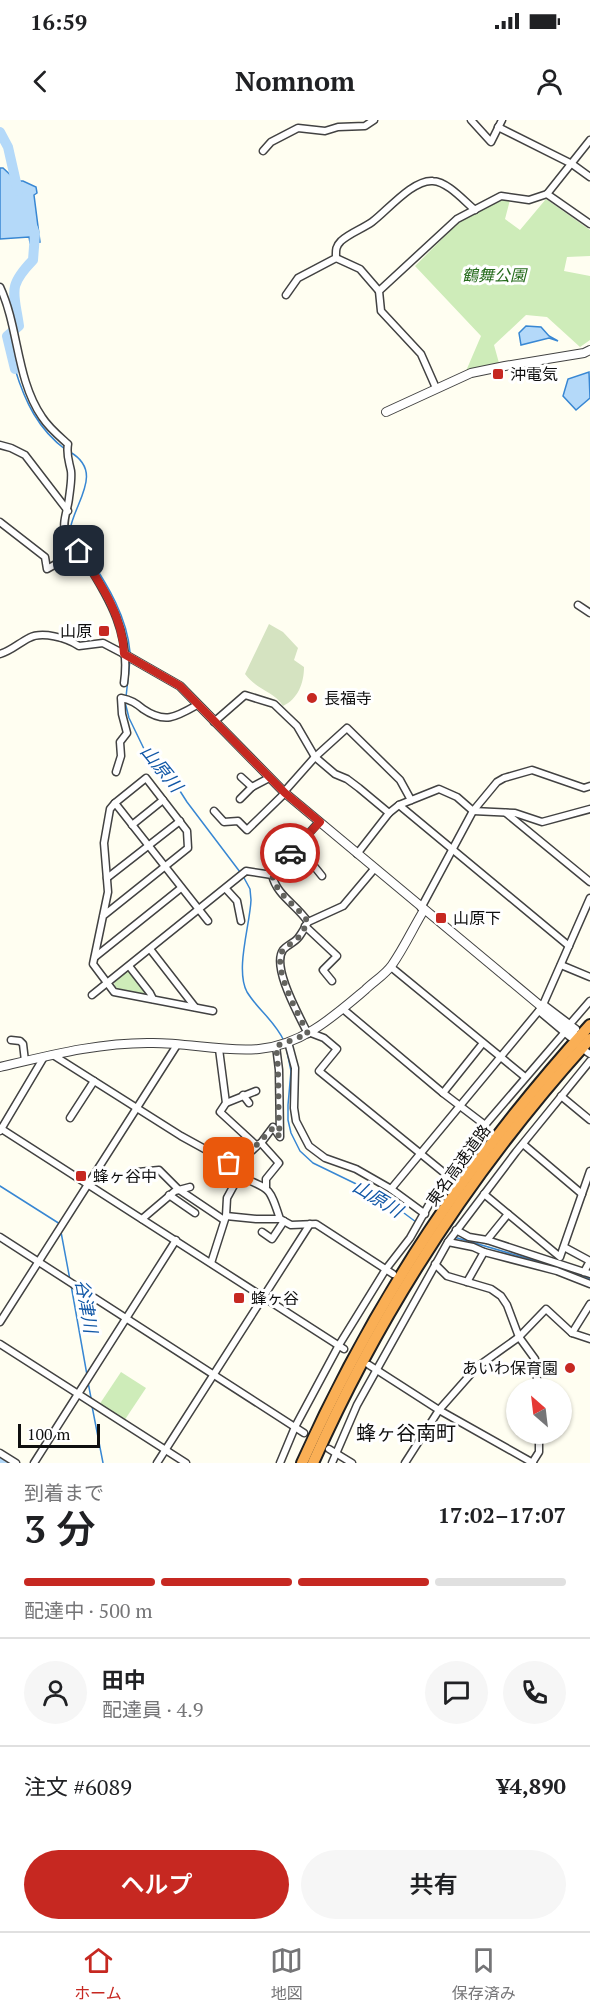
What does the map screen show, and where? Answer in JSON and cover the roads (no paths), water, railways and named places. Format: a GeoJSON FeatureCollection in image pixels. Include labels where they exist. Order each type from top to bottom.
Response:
{"type":"FeatureCollection","features":[{"type":"Feature","properties":{"kind":"highway","name":"東名高速道路"},"geometry":{"type":"LineString","coordinates":[[302,1463],[323,1416],[366,1333],[447,1202],[494,1140],[590,1025]]}},
{"type":"Feature","properties":{"kind":"highway","name":"東名高速道路"},"geometry":{"type":"LineString","coordinates":[[313,1463],[380,1329],[430,1246],[495,1155],[590,1039]]}},
{"type":"Feature","properties":{"kind":"street"},"geometry":{"type":"LineString","coordinates":[[263,152],[271,142],[298,128],[325,131],[357,123],[365,126],[374,120]]}},
{"type":"Feature","properties":{"kind":"street"},"geometry":{"type":"LineString","coordinates":[[471,120],[491,142],[502,120]]}},
{"type":"Feature","properties":{"kind":"street"},"geometry":{"type":"LineString","coordinates":[[498,127],[572,164],[590,177]]}},
{"type":"Feature","properties":{"kind":"street"},"geometry":{"type":"LineString","coordinates":[[379,291],[457,219],[501,196],[529,200],[547,194],[590,140]]}},
{"type":"Feature","properties":{"kind":"street"},"geometry":{"type":"LineString","coordinates":[[336,258],[335,249],[339,242],[373,221],[412,188],[426,182],[434,181],[441,184],[475,210]]}},
{"type":"Feature","properties":{"kind":"street"},"geometry":{"type":"LineString","coordinates":[[547,194],[590,224]]}},
{"type":"Feature","properties":{"kind":"street"},"geometry":{"type":"LineString","coordinates":[[336,258],[360,269],[379,291],[381,311],[421,354],[436,388]]}},
{"type":"Feature","properties":{"kind":"street"},"geometry":{"type":"LineString","coordinates":[[286,295],[298,278],[336,258]]}},
{"type":"Feature","properties":{"kind":"street"},"geometry":{"type":"LineString","coordinates":[[0,287],[9,306],[21,363],[33,401],[48,425],[68,444],[66,453],[71,472],[68,511],[63,526],[66,536],[79,551],[115,611],[120,626],[124,654],[126,670],[124,683]]}},
{"type":"Feature","properties":{"kind":"street"},"geometry":{"type":"LineString","coordinates":[[386,412],[471,373],[584,353],[590,350]]}},
{"type":"Feature","properties":{"kind":"street"},"geometry":{"type":"LineString","coordinates":[[0,446],[25,455],[68,511]]}},
{"type":"Feature","properties":{"kind":"street"},"geometry":{"type":"LineString","coordinates":[[0,522],[45,557],[47,568],[79,551]]}},
{"type":"Feature","properties":{"kind":"street"},"geometry":{"type":"LineString","coordinates":[[578,605],[590,613]]}},
{"type":"Feature","properties":{"kind":"street"},"geometry":{"type":"LineString","coordinates":[[0,654],[10,651],[31,636],[54,636],[69,640],[79,646],[103,643],[180,686],[284,792],[571,1033]]}},
{"type":"Feature","properties":{"kind":"street"},"geometry":{"type":"LineString","coordinates":[[214,722],[245,695],[274,704],[297,726],[315,757],[335,774],[359,788],[389,813]]}},
{"type":"Feature","properties":{"kind":"street"},"geometry":{"type":"LineString","coordinates":[[116,772],[122,756],[120,742],[127,732],[121,698],[131,700],[154,716],[163,718],[174,716],[197,705]]}},
{"type":"Feature","properties":{"kind":"street"},"geometry":{"type":"LineString","coordinates":[[214,811],[224,822],[238,820],[247,830],[315,757],[347,728],[400,780],[411,800]]}},
{"type":"Feature","properties":{"kind":"street"},"geometry":{"type":"LineString","coordinates":[[0,1067],[97,1047],[130,1044],[258,1049],[276,1046],[310,1033],[343,1009],[391,967],[473,812],[497,782],[532,770],[584,788],[590,786]]}},
{"type":"Feature","properties":{"kind":"street"},"geometry":{"type":"LineString","coordinates":[[241,777],[252,787]]}},
{"type":"Feature","properties":{"kind":"street"},"geometry":{"type":"LineString","coordinates":[[103,916],[188,848],[187,831],[146,778],[110,809],[104,843],[108,892],[94,957],[93,964],[114,992],[213,1011]]}},
{"type":"Feature","properties":{"kind":"street"},"geometry":{"type":"LineString","coordinates":[[240,799],[252,787],[269,778]]}},
{"type":"Feature","properties":{"kind":"street"},"geometry":{"type":"LineString","coordinates":[[357,854],[389,813],[399,805],[439,789],[457,797],[473,812],[515,813],[542,822],[590,809]]}},
{"type":"Feature","properties":{"kind":"street"},"geometry":{"type":"LineString","coordinates":[[132,825],[163,800]]}},
{"type":"Feature","properties":{"kind":"street"},"geometry":{"type":"LineString","coordinates":[[115,803],[207,921]]}},
{"type":"Feature","properties":{"kind":"street"},"geometry":{"type":"LineString","coordinates":[[399,805],[569,946]]}},
{"type":"Feature","properties":{"kind":"street"},"geometry":{"type":"LineString","coordinates":[[506,813],[590,882]]}},
{"type":"Feature","properties":{"kind":"street"},"geometry":{"type":"LineString","coordinates":[[107,878],[180,821]]}},
{"type":"Feature","properties":{"kind":"street"},"geometry":{"type":"LineString","coordinates":[[272,875],[320,822]]}},
{"type":"Feature","properties":{"kind":"street"},"geometry":{"type":"LineString","coordinates":[[297,845],[321,876]]}},
{"type":"Feature","properties":{"kind":"street"},"geometry":{"type":"LineString","coordinates":[[375,868],[343,906],[306,924],[297,939],[284,949],[281,955],[281,966],[289,997],[310,1033],[324,1038],[337,1049],[320,1071],[448,1176]]}},
{"type":"Feature","properties":{"kind":"street"},"geometry":{"type":"LineString","coordinates":[[92,995],[246,871],[272,875]]}},
{"type":"Feature","properties":{"kind":"street"},"geometry":{"type":"LineString","coordinates":[[272,875],[278,892],[302,914],[306,924],[337,956],[323,970],[332,981]]}},
{"type":"Feature","properties":{"kind":"street"},"geometry":{"type":"LineString","coordinates":[[94,957],[181,888]]}},
{"type":"Feature","properties":{"kind":"street"},"geometry":{"type":"LineString","coordinates":[[226,889],[237,902],[241,921]]}},
{"type":"Feature","properties":{"kind":"street"},"geometry":{"type":"LineString","coordinates":[[392,1189],[541,1008],[588,908],[590,898]]}},
{"type":"Feature","properties":{"kind":"street"},"geometry":{"type":"LineString","coordinates":[[150,950],[195,1007]]}},
{"type":"Feature","properties":{"kind":"street"},"geometry":{"type":"LineString","coordinates":[[561,965],[590,977]]}},
{"type":"Feature","properties":{"kind":"street"},"geometry":{"type":"LineString","coordinates":[[129,966],[153,999]]}},
{"type":"Feature","properties":{"kind":"street"},"geometry":{"type":"LineString","coordinates":[[391,967],[525,1077]]}},
{"type":"Feature","properties":{"kind":"street"},"geometry":{"type":"LineString","coordinates":[[571,1033],[570,1024],[590,1001]]}},
{"type":"Feature","properties":{"kind":"street"},"geometry":{"type":"LineString","coordinates":[[541,1008],[570,1024]]}},
{"type":"Feature","properties":{"kind":"street"},"geometry":{"type":"LineString","coordinates":[[343,1009],[490,1132]]}},
{"type":"Feature","properties":{"kind":"street"},"geometry":{"type":"LineString","coordinates":[[280,1463],[295,1427],[386,1269],[434,1203],[448,1176],[484,1126],[525,1077],[571,1033]]}},
{"type":"Feature","properties":{"kind":"street"},"geometry":{"type":"LineString","coordinates":[[11,1040],[20,1041],[23,1044],[25,1061]]}},
{"type":"Feature","properties":{"kind":"street"},"geometry":{"type":"LineString","coordinates":[[288,1042],[295,1068],[296,1121],[309,1146],[325,1158],[356,1170],[392,1189],[425,1214]]}},
{"type":"Feature","properties":{"kind":"street"},"geometry":{"type":"LineString","coordinates":[[443,1093],[483,1043]]}},
{"type":"Feature","properties":{"kind":"street"},"geometry":{"type":"LineString","coordinates":[[0,1322],[177,1045]]}},
{"type":"Feature","properties":{"kind":"street"},"geometry":{"type":"LineString","coordinates":[[212,1263],[225,1218],[227,1198],[244,1158],[273,1128],[280,1137],[279,1070],[276,1046]]}},
{"type":"Feature","properties":{"kind":"street"},"geometry":{"type":"LineString","coordinates":[[219,1049],[226,1103]]}},
{"type":"Feature","properties":{"kind":"street"},"geometry":{"type":"LineString","coordinates":[[48,1056],[180,1136],[208,1149],[216,1157],[241,1169]]}},
{"type":"Feature","properties":{"kind":"street"},"geometry":{"type":"LineString","coordinates":[[48,1056],[1,1129],[342,1347]]}},
{"type":"Feature","properties":{"kind":"street"},"geometry":{"type":"LineString","coordinates":[[332,1463],[373,1367],[416,1290],[435,1264],[459,1222],[590,1061]]}},
{"type":"Feature","properties":{"kind":"street"},"geometry":{"type":"LineString","coordinates":[[70,1118],[94,1082]]}},
{"type":"Feature","properties":{"kind":"street"},"geometry":{"type":"LineString","coordinates":[[256,1090],[226,1103],[220,1112],[279,1163],[266,1179],[266,1187]]}},
{"type":"Feature","properties":{"kind":"street"},"geometry":{"type":"LineString","coordinates":[[243,1095],[249,1103]]}},
{"type":"Feature","properties":{"kind":"street"},"geometry":{"type":"LineString","coordinates":[[561,1096],[590,1120]]}},
{"type":"Feature","properties":{"kind":"street"},"geometry":{"type":"LineString","coordinates":[[523,1144],[582,1194]]}},
{"type":"Feature","properties":{"kind":"street"},"geometry":{"type":"LineString","coordinates":[[509,1147],[516,1152]]}},
{"type":"Feature","properties":{"kind":"street"},"geometry":{"type":"LineString","coordinates":[[136,1175],[138,1172],[159,1170],[178,1189],[225,1218],[282,1220],[291,1225],[316,1224],[393,1274]]}},
{"type":"Feature","properties":{"kind":"street"},"geometry":{"type":"LineString","coordinates":[[559,1260],[590,1171]]}},
{"type":"Feature","properties":{"kind":"street"},"geometry":{"type":"LineString","coordinates":[[238,1176],[266,1187],[273,1197],[282,1220],[272,1239],[262,1233]]}},
{"type":"Feature","properties":{"kind":"street"},"geometry":{"type":"LineString","coordinates":[[142,1219],[178,1189],[190,1186]]}},
{"type":"Feature","properties":{"kind":"street"},"geometry":{"type":"LineString","coordinates":[[484,1194],[559,1260]]}},
{"type":"Feature","properties":{"kind":"street"},"geometry":{"type":"LineString","coordinates":[[169,1196],[195,1213]]}},
{"type":"Feature","properties":{"kind":"street"},"geometry":{"type":"LineString","coordinates":[[487,1240],[508,1214]]}},
{"type":"Feature","properties":{"kind":"street"},"geometry":{"type":"LineString","coordinates":[[157,1463],[310,1224]]}},
{"type":"Feature","properties":{"kind":"street"},"geometry":{"type":"LineString","coordinates":[[455,1231],[469,1237],[559,1260],[587,1273],[590,1261],[564,1247]]}},
{"type":"Feature","properties":{"kind":"street"},"geometry":{"type":"LineString","coordinates":[[0,1237],[304,1433]]}},
{"type":"Feature","properties":{"kind":"street"},"geometry":{"type":"LineString","coordinates":[[34,1463],[176,1240]]}},
{"type":"Feature","properties":{"kind":"street"},"geometry":{"type":"LineString","coordinates":[[449,1241],[557,1271],[590,1284]]}},
{"type":"Feature","properties":{"kind":"street"},"geometry":{"type":"LineString","coordinates":[[467,1282],[484,1252]]}},
{"type":"Feature","properties":{"kind":"street"},"geometry":{"type":"LineString","coordinates":[[435,1264],[447,1276],[491,1289],[501,1296],[510,1311],[519,1337],[535,1359],[537,1378]]}},
{"type":"Feature","properties":{"kind":"street"},"geometry":{"type":"LineString","coordinates":[[572,1333],[590,1304]]}},
{"type":"Feature","properties":{"kind":"street"},"geometry":{"type":"LineString","coordinates":[[405,1463],[439,1410],[477,1367],[519,1337],[546,1309],[572,1333],[590,1338]]}},
{"type":"Feature","properties":{"kind":"street"},"geometry":{"type":"LineString","coordinates":[[0,1344],[186,1463]]}},
{"type":"Feature","properties":{"kind":"street"},"geometry":{"type":"LineString","coordinates":[[373,1367],[439,1410],[533,1463],[538,1444]]}},
{"type":"Feature","properties":{"kind":"street"},"geometry":{"type":"LineString","coordinates":[[329,1449],[352,1463]]}},
{"type":"Feature","properties":{"kind":"street"},"geometry":{"type":"LineString","coordinates":[[0,1453],[16,1463]]}},
{"type":"Feature","properties":{"kind":"water"},"geometry":{"type":"Polygon","coordinates":[[[0,168],[3,168],[17,181],[23,181],[36,187],[37,193],[34,195],[40,242],[30,243],[29,237],[0,239],[0,168]]]}},
{"type":"Feature","properties":{"kind":"water"},"geometry":{"type":"Polygon","coordinates":[[[526,326],[541,327],[549,336],[558,341],[549,338],[521,345],[519,333],[526,326]]]}},
{"type":"Feature","properties":{"kind":"water"},"geometry":{"type":"Polygon","coordinates":[[[589,372],[590,398],[576,410],[563,396],[568,379],[589,372]]]}},
{"type":"Feature","properties":{"kind":"waterway","name":"山原川"},"geometry":{"type":"LineString","coordinates":[[0,132],[8,147],[18,191]]}},
{"type":"Feature","properties":{"kind":"waterway","name":"山原川"},"geometry":{"type":"LineString","coordinates":[[15,369],[7,336],[19,326],[14,290],[19,277],[33,260],[35,234],[33,228]]}},
{"type":"Feature","properties":{"kind":"waterway","name":"山原川"},"geometry":{"type":"LineString","coordinates":[[15,369],[23,393],[40,424],[66,450]]}},
{"type":"Feature","properties":{"kind":"waterway","name":"山原川"},"geometry":{"type":"LineString","coordinates":[[70,452],[80,460],[85,469],[86,478],[85,488],[70,530],[110,591],[125,626],[130,652]]}},
{"type":"Feature","properties":{"kind":"waterway","name":"山原川"},"geometry":{"type":"LineString","coordinates":[[126,697],[130,660]]}},
{"type":"Feature","properties":{"kind":"waterway","name":"山原川"},"geometry":{"type":"LineString","coordinates":[[125,702],[129,718],[146,753],[164,766],[187,802],[240,872]]}},
{"type":"Feature","properties":{"kind":"waterway","name":"山原川"},"geometry":{"type":"LineString","coordinates":[[243,876],[250,889],[251,900],[244,947],[242,972],[244,983],[251,998],[276,1027],[284,1041]]}},
{"type":"Feature","properties":{"kind":"waterway","name":"山原川"},"geometry":{"type":"LineString","coordinates":[[287,1051],[291,1071],[288,1120],[291,1133],[300,1151],[313,1163],[381,1196],[416,1222]]}},
{"type":"Feature","properties":{"kind":"waterway","name":"谷津川"},"geometry":{"type":"LineString","coordinates":[[0,1186],[60,1224]]}},
{"type":"Feature","properties":{"kind":"waterway","name":"谷津川"},"geometry":{"type":"LineString","coordinates":[[61,1232],[70,1280]]}},
{"type":"Feature","properties":{"kind":"waterway","name":"山原川"},"geometry":{"type":"LineString","coordinates":[[454,1237],[567,1270],[590,1279]]}},
{"type":"Feature","properties":{"kind":"waterway","name":"谷津川"},"geometry":{"type":"LineString","coordinates":[[71,1285],[87,1375]]}},
{"type":"Feature","properties":{"kind":"waterway","name":"谷津川"},"geometry":{"type":"LineString","coordinates":[[88,1382],[91,1398]]}},
{"type":"Feature","properties":{"kind":"waterway","name":"谷津川"},"geometry":{"type":"LineString","coordinates":[[92,1406],[103,1463]]}},
{"type":"Feature","properties":{"kind":"waterway"},"geometry":{"type":"LineString","coordinates":[[0,1457],[9,1463]]}},
{"type":"Feature","properties":{"kind":"tunnel"},"geometry":{"type":"LineString","coordinates":[[437,1205],[456,1220]]}},
{"type":"Feature","properties":{"kind":"place","name":"沖電気"},"geometry":{"type":"Point","coordinates":[498,374]}},
{"type":"Feature","properties":{"kind":"place","name":"山原"},"geometry":{"type":"Point","coordinates":[104,631]}},
{"type":"Feature","properties":{"kind":"place","name":"長福寺"},"geometry":{"type":"Point","coordinates":[312,698]}},
{"type":"Feature","properties":{"kind":"place","name":"山原下"},"geometry":{"type":"Point","coordinates":[441,918]}},
{"type":"Feature","properties":{"kind":"place","name":"蜂ヶ谷中"},"geometry":{"type":"Point","coordinates":[81,1176]}},
{"type":"Feature","properties":{"kind":"place","name":"蜂ヶ谷"},"geometry":{"type":"Point","coordinates":[239,1298]}},
{"type":"Feature","properties":{"kind":"place","name":"あいわ保育園"},"geometry":{"type":"Point","coordinates":[570,1368]}},
{"type":"Feature","properties":{"kind":"district","name":"蜂ヶ谷南町"},"geometry":{"type":"Point","coordinates":[406,1432]}},
{"type":"Feature","properties":{"kind":"park label","name":"鶴舞公園"},"geometry":{"type":"Point","coordinates":[494,275]}}]}
